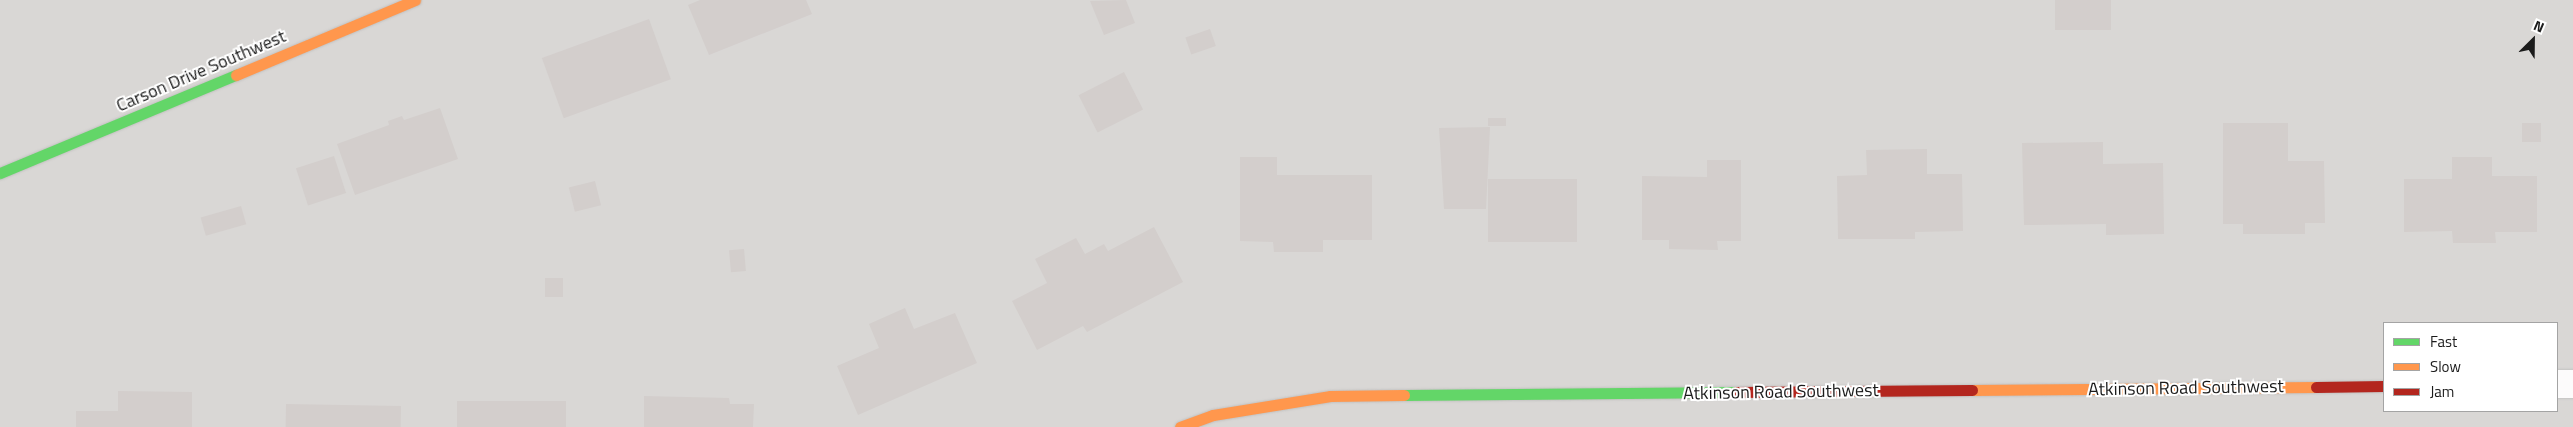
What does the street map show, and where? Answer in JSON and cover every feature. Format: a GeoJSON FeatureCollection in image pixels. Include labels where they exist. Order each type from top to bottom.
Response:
{"type":"FeatureCollection","features":[{"type":"Feature","properties":{"kind":"street","name":"Carson Drive Southwest"},"geometry":{"type":"LineString","coordinates":[[0,174],[415,0]]}},
{"type":"Feature","properties":{"kind":"street"},"geometry":{"type":"LineString","coordinates":[[2558,384],[2573,384]]}},
{"type":"Feature","properties":{"kind":"street","name":"Atkinson Road Southwest"},"geometry":{"type":"LineString","coordinates":[[1180,427],[1213,415],[1330,396],[2383,386]]}},
{"type":"Feature","properties":{"kind":"shaded area"},"geometry":{"type":"Polygon","coordinates":[[[0,0],[2573,0],[2573,427],[0,427],[0,0]]]}},
{"type":"Feature","properties":{"kind":"building"},"geometry":{"type":"Polygon","coordinates":[[[700,0],[806,0],[812,14],[709,55],[688,5],[700,0]]]}},
{"type":"Feature","properties":{"kind":"building"},"geometry":{"type":"Polygon","coordinates":[[[1126,0],[1135,23],[1104,35],[1090,1],[1126,0]]]}},
{"type":"Feature","properties":{"kind":"building"},"geometry":{"type":"Polygon","coordinates":[[[2055,0],[2111,0],[2111,30],[2055,30],[2055,0]]]}},
{"type":"Feature","properties":{"kind":"building"},"geometry":{"type":"Polygon","coordinates":[[[649,19],[671,79],[564,118],[542,58],[649,19]]]}},
{"type":"Feature","properties":{"kind":"building"},"geometry":{"type":"Polygon","coordinates":[[[1210,29],[1216,46],[1191,54],[1185,37],[1210,29]]]}},
{"type":"Feature","properties":{"kind":"building"},"geometry":{"type":"Polygon","coordinates":[[[1124,72],[1143,109],[1098,133],[1079,95],[1124,72]]]}},
{"type":"Feature","properties":{"kind":"building"},"geometry":{"type":"Polygon","coordinates":[[[440,108],[458,159],[355,195],[337,144],[389,125],[388,121],[402,116],[404,120],[440,108]]]}},
{"type":"Feature","properties":{"kind":"building"},"geometry":{"type":"Polygon","coordinates":[[[1488,118],[1506,118],[1506,126],[1488,126],[1488,118]]]}},
{"type":"Feature","properties":{"kind":"building"},"geometry":{"type":"Polygon","coordinates":[[[2223,123],[2288,123],[2288,161],[2324,161],[2325,223],[2305,223],[2305,234],[2243,234],[2243,224],[2223,224],[2223,123]]]}},
{"type":"Feature","properties":{"kind":"building"},"geometry":{"type":"Polygon","coordinates":[[[2522,123],[2541,123],[2541,142],[2522,142],[2522,123]]]}},
{"type":"Feature","properties":{"kind":"building"},"geometry":{"type":"Polygon","coordinates":[[[1490,127],[1486,209],[1444,209],[1439,128],[1490,127]]]}},
{"type":"Feature","properties":{"kind":"building"},"geometry":{"type":"Polygon","coordinates":[[[2103,142],[2103,164],[2163,163],[2164,234],[2106,235],[2106,224],[2024,225],[2022,143],[2103,142]]]}},
{"type":"Feature","properties":{"kind":"building"},"geometry":{"type":"Polygon","coordinates":[[[1927,149],[1927,174],[1962,174],[1963,231],[1915,232],[1915,239],[1838,239],[1837,176],[1867,175],[1866,150],[1927,149]]]}},
{"type":"Feature","properties":{"kind":"building"},"geometry":{"type":"Polygon","coordinates":[[[334,156],[346,193],[308,205],[296,168],[334,156]]]}},
{"type":"Feature","properties":{"kind":"building"},"geometry":{"type":"Polygon","coordinates":[[[1240,157],[1277,157],[1277,175],[1372,175],[1372,240],[1323,240],[1323,252],[1274,252],[1273,242],[1240,241],[1240,157]]]}},
{"type":"Feature","properties":{"kind":"building"},"geometry":{"type":"Polygon","coordinates":[[[2452,157],[2492,157],[2492,176],[2537,176],[2537,232],[2495,232],[2496,243],[2453,243],[2452,231],[2404,232],[2404,179],[2452,179],[2452,157]]]}},
{"type":"Feature","properties":{"kind":"building"},"geometry":{"type":"Polygon","coordinates":[[[1707,160],[1741,160],[1741,241],[1717,241],[1718,250],[1669,249],[1669,240],[1642,240],[1642,176],[1707,177],[1707,160]]]}},
{"type":"Feature","properties":{"kind":"building"},"geometry":{"type":"Polygon","coordinates":[[[1488,179],[1577,179],[1577,242],[1488,242],[1488,179]]]}},
{"type":"Feature","properties":{"kind":"building"},"geometry":{"type":"Polygon","coordinates":[[[595,181],[601,205],[575,212],[569,188],[595,181]]]}},
{"type":"Feature","properties":{"kind":"building"},"geometry":{"type":"Polygon","coordinates":[[[241,206],[246,224],[206,236],[201,218],[241,206]]]}},
{"type":"Feature","properties":{"kind":"building"},"geometry":{"type":"Polygon","coordinates":[[[1154,227],[1183,282],[1087,332],[1083,326],[1037,350],[1012,301],[1047,283],[1035,259],[1076,238],[1085,254],[1104,244],[1108,251],[1154,227]]]}},
{"type":"Feature","properties":{"kind":"building"},"geometry":{"type":"Polygon","coordinates":[[[744,249],[746,271],[731,272],[729,250],[744,249]]]}},
{"type":"Feature","properties":{"kind":"building"},"geometry":{"type":"Polygon","coordinates":[[[545,278],[563,278],[563,297],[545,297],[545,278]]]}},
{"type":"Feature","properties":{"kind":"building"},"geometry":{"type":"Polygon","coordinates":[[[905,308],[914,329],[955,313],[977,363],[858,415],[837,366],[879,348],[869,324],[905,308]]]}},
{"type":"Feature","properties":{"kind":"building"},"geometry":{"type":"Polygon","coordinates":[[[118,391],[192,392],[192,427],[76,427],[76,411],[118,411],[118,391]]]}},
{"type":"Feature","properties":{"kind":"building"},"geometry":{"type":"Polygon","coordinates":[[[644,396],[729,398],[730,404],[754,404],[753,427],[644,427],[644,396]]]}},
{"type":"Feature","properties":{"kind":"building"},"geometry":{"type":"Polygon","coordinates":[[[457,401],[566,401],[566,427],[457,427],[457,401]]]}},
{"type":"Feature","properties":{"kind":"building"},"geometry":{"type":"Polygon","coordinates":[[[286,404],[401,406],[401,427],[286,427],[286,404]]]}},
{"type":"Feature","properties":{"kind":"traffic: fast"},"geometry":{"type":"LineString","coordinates":[[0,173],[236,75]]}},
{"type":"Feature","properties":{"kind":"traffic: fast"},"geometry":{"type":"LineString","coordinates":[[1404,395],[1736,392]]}},
{"type":"Feature","properties":{"kind":"traffic: slow"},"geometry":{"type":"LineString","coordinates":[[236,75],[415,0]]}},
{"type":"Feature","properties":{"kind":"traffic: slow"},"geometry":{"type":"LineString","coordinates":[[1972,390],[2316,387]]}},
{"type":"Feature","properties":{"kind":"traffic: slow"},"geometry":{"type":"LineString","coordinates":[[1180,427],[1213,415],[1330,396],[1404,395]]}},
{"type":"Feature","properties":{"kind":"traffic: jam"},"geometry":{"type":"LineString","coordinates":[[2316,387],[2383,386]]}},
{"type":"Feature","properties":{"kind":"traffic: jam"},"geometry":{"type":"LineString","coordinates":[[1736,392],[1972,390]]}}]}
